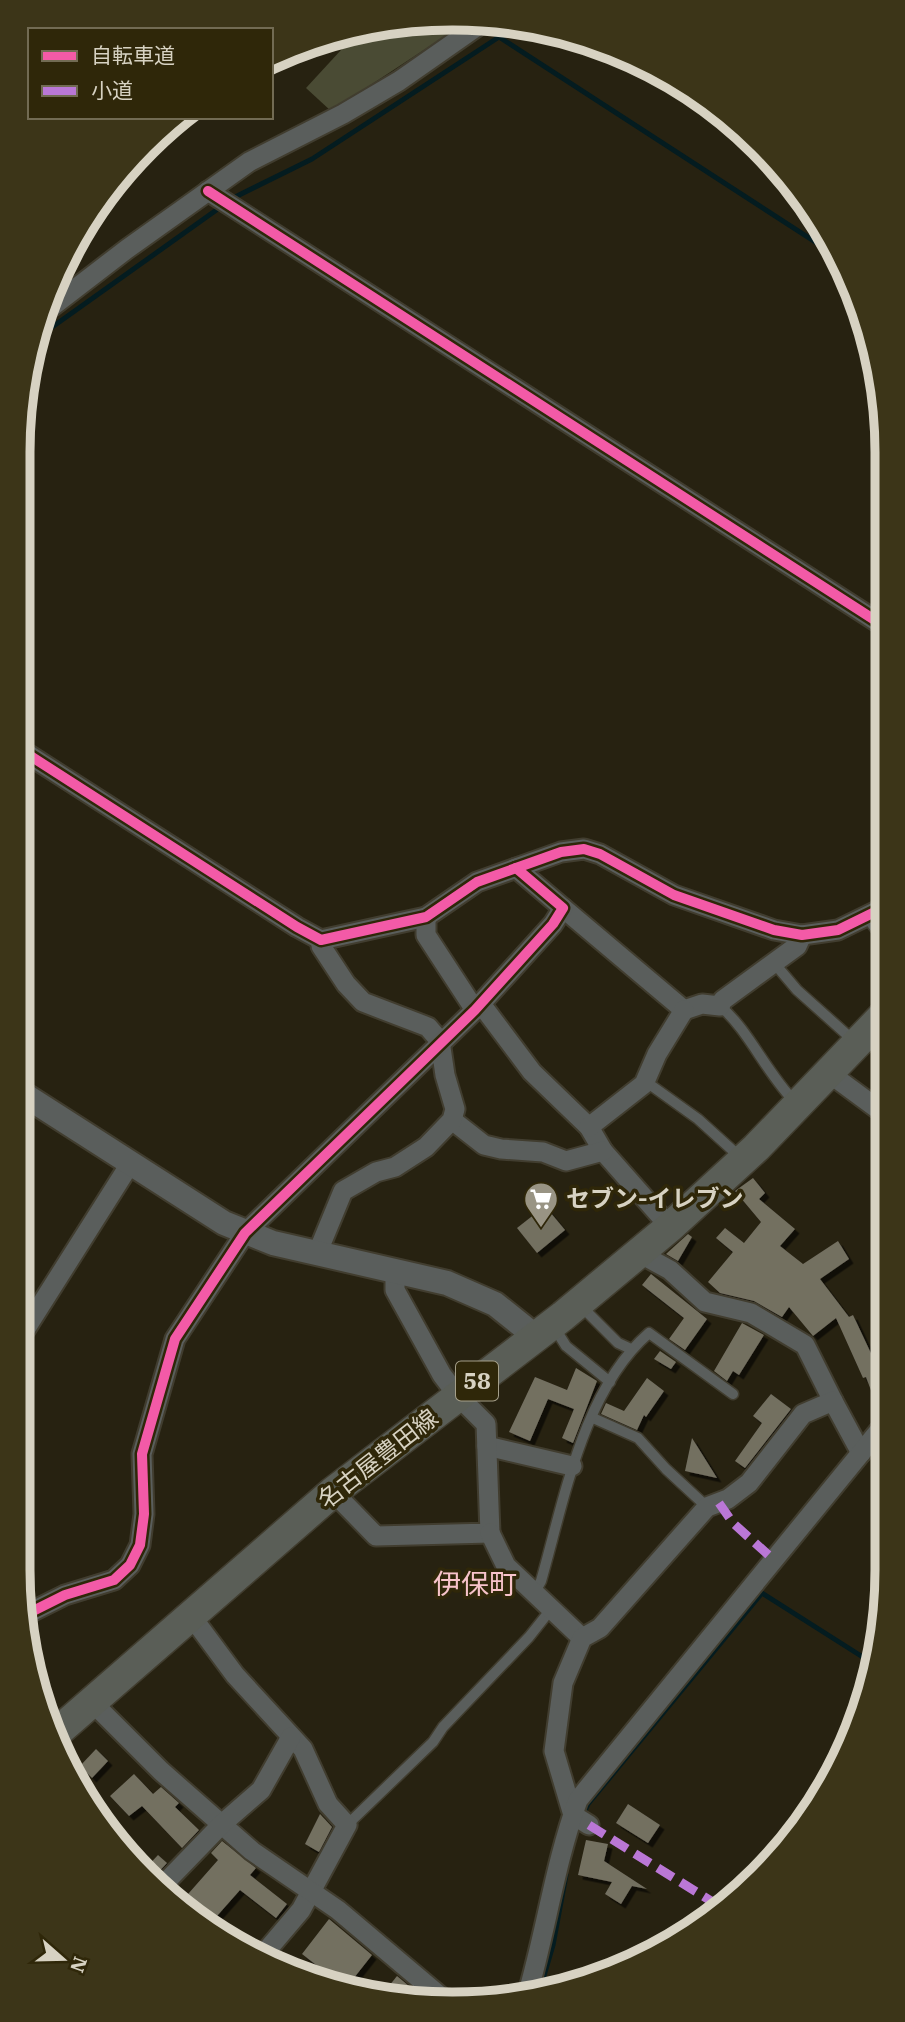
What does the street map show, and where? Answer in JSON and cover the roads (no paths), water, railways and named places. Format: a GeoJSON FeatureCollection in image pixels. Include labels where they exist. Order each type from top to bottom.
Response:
{"type":"FeatureCollection","features":[{"type":"Feature","properties":{"kind":"main road","name":"名古屋豊田線"},"geometry":{"type":"LineString","coordinates":[[61,1729],[333,1492],[578,1303],[670,1227],[742,1160],[875,1025]]}},
{"type":"Feature","properties":{"kind":"street"},"geometry":{"type":"LineString","coordinates":[[58,302],[127,248],[212,193],[249,162],[343,114],[399,81],[471,31]]}},
{"type":"Feature","properties":{"kind":"street"},"geometry":{"type":"LineString","coordinates":[[212,193],[875,620]]}},
{"type":"Feature","properties":{"kind":"street"},"geometry":{"type":"LineString","coordinates":[[30,756],[285,920],[321,940],[426,917],[477,882],[561,852],[584,849],[600,854],[674,895],[737,919],[802,935],[838,930],[875,912]]}},
{"type":"Feature","properties":{"kind":"street"},"geometry":{"type":"LineString","coordinates":[[516,868],[684,1010]]}},
{"type":"Feature","properties":{"kind":"street"},"geometry":{"type":"LineString","coordinates":[[32,1611],[65,1595],[114,1580],[130,1565],[140,1545],[144,1514],[142,1454],[175,1339],[245,1233],[478,1007],[563,908]]}},
{"type":"Feature","properties":{"kind":"street"},"geometry":{"type":"LineString","coordinates":[[426,917],[426,935],[478,1007],[532,1072],[589,1127],[603,1152],[670,1227]]}},
{"type":"Feature","properties":{"kind":"street"},"geometry":{"type":"LineString","coordinates":[[589,1127],[645,1081],[657,1054],[684,1010],[702,1004],[720,1006],[723,1000],[797,946],[802,935]]}},
{"type":"Feature","properties":{"kind":"street"},"geometry":{"type":"LineString","coordinates":[[317,1254],[343,1191],[376,1172],[395,1167],[426,1147],[452,1120],[455,1109],[444,1075],[440,1041],[421,1024],[363,1002],[346,984],[321,946],[321,940]]}},
{"type":"Feature","properties":{"kind":"street"},"geometry":{"type":"LineString","coordinates":[[829,1073],[875,1107]]}},
{"type":"Feature","properties":{"kind":"street"},"geometry":{"type":"LineString","coordinates":[[30,1098],[207,1214],[245,1233],[317,1254],[447,1283],[476,1294],[543,1330]]}},
{"type":"Feature","properties":{"kind":"street"},"geometry":{"type":"LineString","coordinates":[[452,1120],[467,1135],[493,1147],[543,1152],[566,1161],[603,1152]]}},
{"type":"Feature","properties":{"kind":"street"},"geometry":{"type":"LineString","coordinates":[[30,1322],[130,1164]]}},
{"type":"Feature","properties":{"kind":"street"},"geometry":{"type":"LineString","coordinates":[[639,1253],[670,1269],[705,1303],[751,1313],[805,1345],[862,1453]]}},
{"type":"Feature","properties":{"kind":"street"},"geometry":{"type":"LineString","coordinates":[[395,1272],[394,1290],[458,1396],[486,1424],[490,1534],[506,1566],[582,1638]]}},
{"type":"Feature","properties":{"kind":"street"},"geometry":{"type":"LineString","coordinates":[[580,1819],[554,1751],[563,1683],[582,1638],[600,1628],[707,1507],[728,1499],[749,1483],[803,1414],[833,1401]]}},
{"type":"Feature","properties":{"kind":"street"},"geometry":{"type":"LineString","coordinates":[[530,1985],[580,1819],[578,1800],[875,1436]]}},
{"type":"Feature","properties":{"kind":"street"},"geometry":{"type":"LineString","coordinates":[[487,1446],[572,1466]]}},
{"type":"Feature","properties":{"kind":"street"},"geometry":{"type":"LineString","coordinates":[[333,1492],[376,1536],[490,1534]]}},
{"type":"Feature","properties":{"kind":"street"},"geometry":{"type":"LineString","coordinates":[[192,1617],[235,1675],[303,1749],[328,1804],[347,1825],[313,1891],[292,1923],[268,1950]]}},
{"type":"Feature","properties":{"kind":"street"},"geometry":{"type":"LineString","coordinates":[[92,1702],[161,1771],[252,1850],[313,1891],[434,1991]]}},
{"type":"Feature","properties":{"kind":"street"},"geometry":{"type":"LineString","coordinates":[[167,1881],[222,1824],[261,1790],[291,1737]]}},
{"type":"Feature","properties":{"kind":"lane"},"geometry":{"type":"LineString","coordinates":[[866,916],[875,928]]}},
{"type":"Feature","properties":{"kind":"lane"},"geometry":{"type":"LineString","coordinates":[[775,964],[797,990],[857,1044]]}},
{"type":"Feature","properties":{"kind":"lane"},"geometry":{"type":"LineString","coordinates":[[720,1006],[766,1069],[798,1104]]}},
{"type":"Feature","properties":{"kind":"lane"},"geometry":{"type":"LineString","coordinates":[[645,1081],[698,1119],[742,1160]]}},
{"type":"Feature","properties":{"kind":"lane"},"geometry":{"type":"LineString","coordinates":[[578,1303],[618,1343],[631,1349]]}},
{"type":"Feature","properties":{"kind":"lane"},"geometry":{"type":"LineString","coordinates":[[543,1330],[610,1382]]}},
{"type":"Feature","properties":{"kind":"lane"},"geometry":{"type":"LineString","coordinates":[[535,1592],[541,1581],[572,1466],[610,1382],[631,1349],[649,1333],[733,1394]]}},
{"type":"Feature","properties":{"kind":"lane"},"geometry":{"type":"LineString","coordinates":[[593,1418],[638,1438],[666,1469],[707,1507]]}},
{"type":"Feature","properties":{"kind":"lane"},"geometry":{"type":"LineString","coordinates":[[347,1825],[433,1742],[443,1727],[529,1637],[552,1608]]}},
{"type":"Feature","properties":{"kind":"waterway"},"geometry":{"type":"LineString","coordinates":[[499,37],[505,33]]}},
{"type":"Feature","properties":{"kind":"waterway"},"geometry":{"type":"LineString","coordinates":[[229,200],[312,159],[499,37],[822,246]]}},
{"type":"Feature","properties":{"kind":"waterway"},"geometry":{"type":"LineString","coordinates":[[48,330],[222,206]]}},
{"type":"Feature","properties":{"kind":"waterway"},"geometry":{"type":"LineString","coordinates":[[583,1815],[588,1804],[762,1593],[865,1659]]}},
{"type":"Feature","properties":{"kind":"waterway"},"geometry":{"type":"LineString","coordinates":[[542,1982],[553,1945],[566,1875]]}},
{"type":"Feature","properties":{"kind":"place","name":"セブン-イレブン"},"geometry":{"type":"Point","coordinates":[541,1229]}},
{"type":"Feature","properties":{"kind":"district","name":"伊保町"},"geometry":{"type":"Point","coordinates":[475,1584]}}]}
